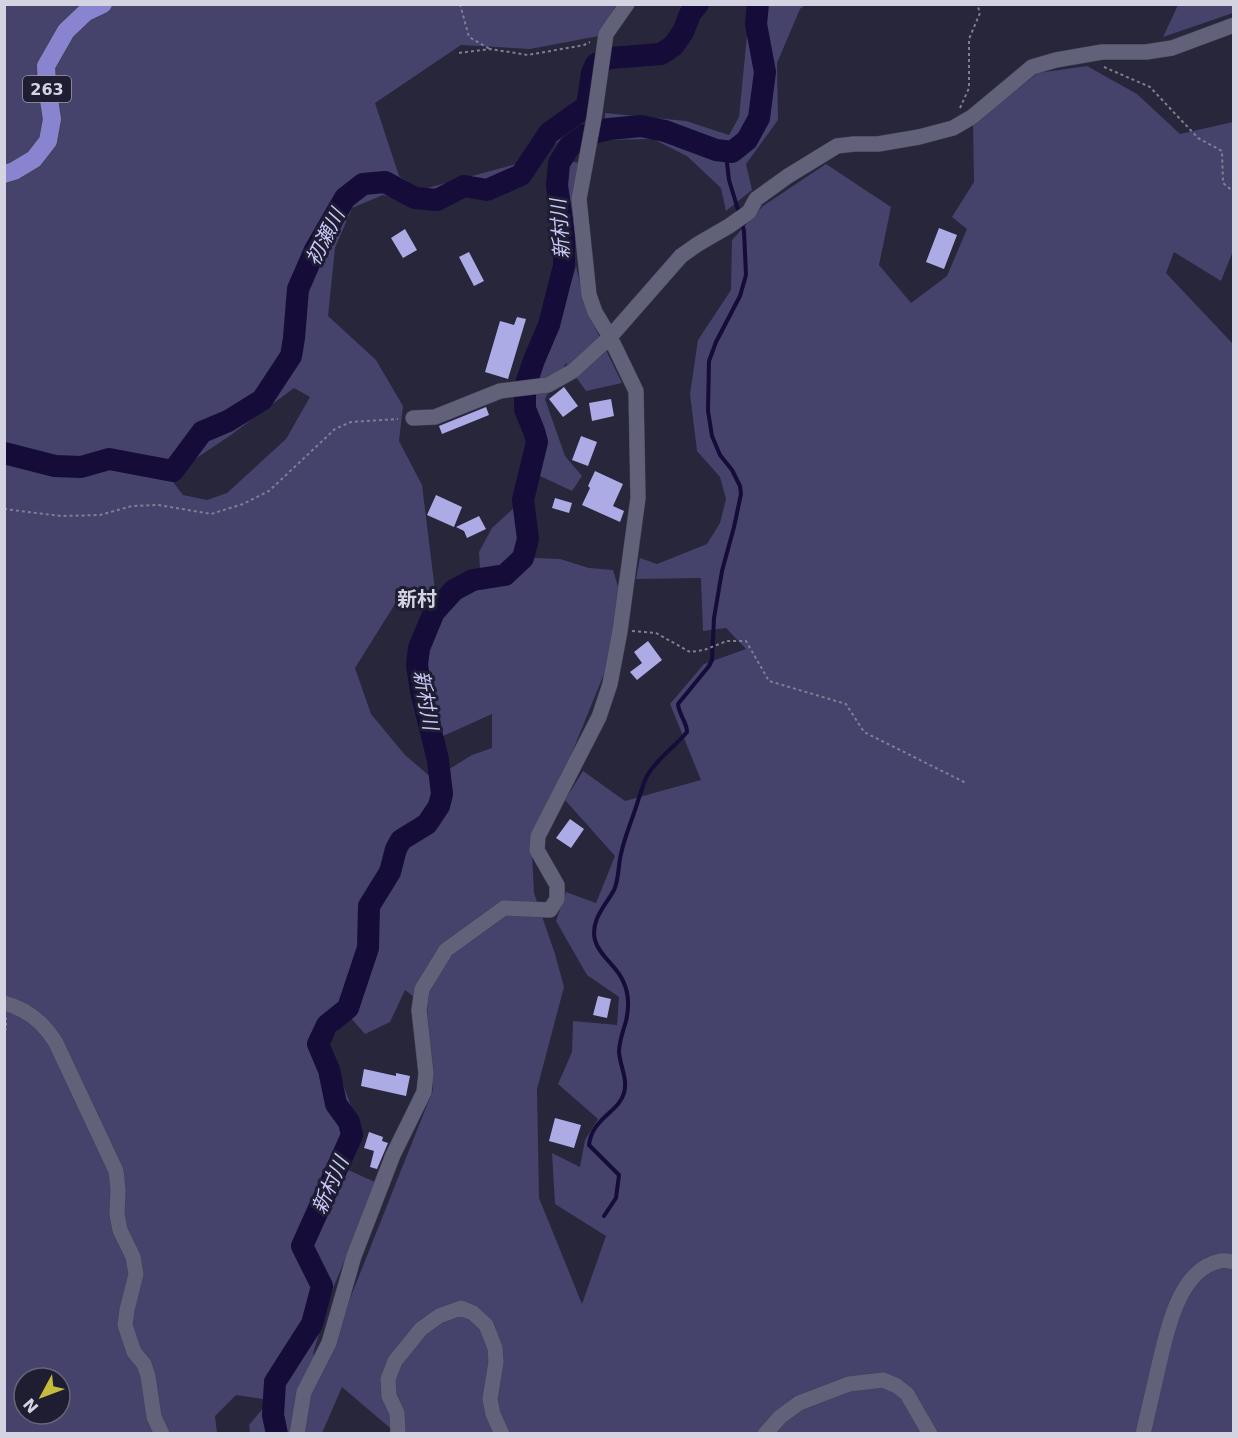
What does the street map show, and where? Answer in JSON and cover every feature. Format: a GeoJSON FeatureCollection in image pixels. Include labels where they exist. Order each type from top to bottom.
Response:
{"type":"FeatureCollection","features":[{"type":"Feature","properties":{"kind":"highway","name":"263"},"geometry":{"type":"LineString","coordinates":[[4,174],[34,159],[48,141],[52,118],[46,66],[66,31],[86,12],[104,4]]}},
{"type":"Feature","properties":{"kind":"street"},"geometry":{"type":"LineString","coordinates":[[297,1434],[304,1392],[329,1343],[354,1256],[393,1155],[424,1092],[426,1073],[419,1010],[422,989],[446,950],[504,908],[550,910],[557,899],[557,885],[537,850],[538,836],[599,717],[610,684],[621,631],[638,498],[636,391],[595,312],[589,295],[579,199],[606,34],[627,4]]}},
{"type":"Feature","properties":{"kind":"street"},"geometry":{"type":"LineString","coordinates":[[413,418],[435,417],[500,391],[548,385],[573,371],[610,337],[681,256],[749,212],[756,199],[788,176],[837,146],[878,144],[953,128],[972,117],[1032,68],[1056,60],[1102,52],[1146,52],[1172,48],[1233,24]]}},
{"type":"Feature","properties":{"kind":"street"},"geometry":{"type":"LineString","coordinates":[[4,1003],[21,1009],[37,1019],[49,1032],[116,1171],[117,1214],[120,1230],[133,1257],[136,1274],[125,1325],[134,1352],[144,1364],[148,1376],[153,1417],[162,1434]]}},
{"type":"Feature","properties":{"kind":"street"},"geometry":{"type":"LineString","coordinates":[[1143,1434],[1173,1310],[1183,1291],[1208,1265],[1221,1260],[1233,1262]]}},
{"type":"Feature","properties":{"kind":"street"},"geometry":{"type":"LineString","coordinates":[[398,1434],[397,1413],[388,1396],[388,1379],[395,1361],[421,1329],[440,1316],[461,1308],[473,1313],[486,1325],[495,1348],[496,1362],[490,1399],[493,1414],[502,1434]]}},
{"type":"Feature","properties":{"kind":"street"},"geometry":{"type":"LineString","coordinates":[[765,1434],[780,1417],[799,1403],[849,1384],[883,1380],[908,1394],[930,1434]]}},
{"type":"Feature","properties":{"kind":"path"},"geometry":{"type":"LineString","coordinates":[[460,4],[469,37],[490,49]]}},
{"type":"Feature","properties":{"kind":"path"},"geometry":{"type":"LineString","coordinates":[[959,109],[969,88],[969,39],[980,13],[977,4]]}},
{"type":"Feature","properties":{"kind":"path"},"geometry":{"type":"LineString","coordinates":[[459,53],[490,49],[528,55],[584,45],[606,34]]}},
{"type":"Feature","properties":{"kind":"path"},"geometry":{"type":"LineString","coordinates":[[1102,52],[1104,67],[1150,87],[1197,138],[1222,151],[1223,183],[1233,192]]}},
{"type":"Feature","properties":{"kind":"path"},"geometry":{"type":"LineString","coordinates":[[4,509],[61,516],[100,515],[132,506],[158,505],[211,514],[243,504],[269,491],[335,429],[351,422],[413,418]]}},
{"type":"Feature","properties":{"kind":"path"},"geometry":{"type":"LineString","coordinates":[[621,631],[656,633],[690,652],[704,650],[727,641],[746,641],[769,681],[846,704],[864,732],[966,783]]}},
{"type":"Feature","properties":{"kind":"shaded area"},"geometry":{"type":"Polygon","coordinates":[[[5,5],[616,5],[599,36],[530,49],[461,45],[375,103],[399,176],[420,190],[516,164],[545,127],[577,103],[591,110],[553,146],[529,178],[489,201],[463,194],[438,209],[383,195],[352,208],[335,248],[328,316],[376,360],[403,406],[399,441],[422,485],[435,590],[423,606],[395,604],[355,668],[371,714],[405,755],[433,779],[472,755],[492,748],[492,714],[441,737],[424,704],[418,657],[434,618],[463,593],[517,578],[534,558],[560,559],[589,568],[613,570],[619,590],[608,664],[569,760],[531,836],[534,893],[564,987],[537,1089],[539,1198],[582,1304],[606,1236],[555,1204],[552,1153],[580,1167],[585,1140],[598,1119],[558,1084],[572,1052],[573,1021],[617,1025],[619,997],[587,975],[556,921],[566,892],[596,903],[615,856],[565,800],[583,771],[625,801],[701,780],[670,704],[704,664],[746,649],[726,628],[703,631],[701,578],[636,579],[640,558],[657,564],[707,544],[720,523],[726,499],[720,477],[697,451],[690,394],[698,340],[731,290],[732,240],[763,206],[826,164],[891,207],[879,265],[911,303],[947,276],[967,229],[952,217],[974,182],[973,124],[1038,73],[1087,66],[1137,94],[1180,134],[1233,122],[1233,251],[1221,281],[1174,252],[1166,273],[1233,344],[1233,1433],[396,1433],[342,1387],[322,1433],[250,1433],[249,1425],[270,1400],[236,1395],[215,1416],[217,1433],[5,1434],[5,5]],[[294,388],[170,478],[183,495],[207,500],[227,493],[286,439],[310,397],[294,388]],[[405,990],[390,1022],[365,1034],[349,1016],[328,1043],[355,1117],[360,1140],[346,1169],[377,1183],[331,1293],[313,1354],[322,1369],[433,1090],[427,1007],[405,990]]]}},
{"type":"Feature","properties":{"kind":"shaded area"},"geometry":{"type":"Polygon","coordinates":[[[750,5],[805,5],[800,9],[777,63],[778,120],[746,164],[752,190],[726,211],[721,188],[687,156],[653,139],[605,140],[605,113],[686,121],[729,135],[739,117],[750,5]]]}},
{"type":"Feature","properties":{"kind":"shaded area"},"geometry":{"type":"Polygon","coordinates":[[[1178,5],[1233,5],[1233,13],[1163,37],[1178,5]]]}},
{"type":"Feature","properties":{"kind":"shaded area"},"geometry":{"type":"Polygon","coordinates":[[[568,161],[580,163],[577,233],[572,234],[565,190],[568,161]]]}},
{"type":"Feature","properties":{"kind":"shaded area"},"geometry":{"type":"Polygon","coordinates":[[[576,266],[586,309],[622,383],[586,391],[566,363],[545,399],[565,456],[582,476],[572,491],[538,475],[542,443],[531,407],[530,391],[552,342],[576,266]]]}},
{"type":"Feature","properties":{"kind":"shaded area"},"geometry":{"type":"Polygon","coordinates":[[[515,507],[522,542],[503,568],[480,568],[479,552],[492,528],[515,507]]]}},
{"type":"Feature","properties":{"kind":"building"},"geometry":{"type":"Polygon","coordinates":[[[939,228],[957,235],[944,269],[926,262],[939,228]]]}},
{"type":"Feature","properties":{"kind":"building"},"geometry":{"type":"Polygon","coordinates":[[[405,229],[417,250],[403,258],[391,238],[405,229]]]}},
{"type":"Feature","properties":{"kind":"building"},"geometry":{"type":"Polygon","coordinates":[[[469,252],[484,281],[474,286],[459,257],[469,252]]]}},
{"type":"Feature","properties":{"kind":"building"},"geometry":{"type":"Polygon","coordinates":[[[517,317],[526,319],[508,379],[485,372],[500,321],[514,325],[517,317]]]}},
{"type":"Feature","properties":{"kind":"building"},"geometry":{"type":"Polygon","coordinates":[[[564,387],[578,406],[563,417],[549,399],[564,387]]]}},
{"type":"Feature","properties":{"kind":"building"},"geometry":{"type":"Polygon","coordinates":[[[611,399],[614,416],[592,421],[589,403],[611,399]]]}},
{"type":"Feature","properties":{"kind":"building"},"geometry":{"type":"Polygon","coordinates":[[[486,407],[489,415],[442,434],[439,426],[486,407]]]}},
{"type":"Feature","properties":{"kind":"building"},"geometry":{"type":"Polygon","coordinates":[[[581,436],[597,442],[588,466],[572,460],[581,436]]]}},
{"type":"Feature","properties":{"kind":"building"},"geometry":{"type":"Polygon","coordinates":[[[595,471],[623,484],[613,506],[624,511],[620,522],[582,505],[595,471]]]}},
{"type":"Feature","properties":{"kind":"building"},"geometry":{"type":"Polygon","coordinates":[[[436,495],[462,507],[454,527],[427,515],[436,495]]]}},
{"type":"Feature","properties":{"kind":"building"},"geometry":{"type":"Polygon","coordinates":[[[555,498],[572,503],[569,513],[552,508],[555,498]]]}},
{"type":"Feature","properties":{"kind":"building"},"geometry":{"type":"Polygon","coordinates":[[[479,516],[486,529],[467,538],[464,531],[456,527],[479,516]]]}},
{"type":"Feature","properties":{"kind":"building"},"geometry":{"type":"Polygon","coordinates":[[[648,641],[662,660],[637,680],[630,672],[642,663],[634,652],[648,641]]]}},
{"type":"Feature","properties":{"kind":"building"},"geometry":{"type":"Polygon","coordinates":[[[570,819],[584,829],[571,848],[556,838],[570,819]]]}},
{"type":"Feature","properties":{"kind":"building"},"geometry":{"type":"Polygon","coordinates":[[[598,996],[611,999],[607,1018],[593,1015],[598,996]]]}},
{"type":"Feature","properties":{"kind":"building"},"geometry":{"type":"Polygon","coordinates":[[[364,1069],[396,1076],[396,1073],[410,1076],[406,1096],[361,1086],[364,1069]]]}},
{"type":"Feature","properties":{"kind":"building"},"geometry":{"type":"Polygon","coordinates":[[[555,1118],[581,1125],[574,1148],[549,1141],[555,1118]]]}},
{"type":"Feature","properties":{"kind":"building"},"geometry":{"type":"Polygon","coordinates":[[[369,1132],[383,1137],[382,1141],[388,1143],[377,1169],[370,1167],[374,1151],[364,1148],[369,1132]]]}},
{"type":"Feature","properties":{"kind":"waterway","name":"初瀬川"},"geometry":{"type":"LineString","coordinates":[[4,453],[55,466],[81,467],[109,459],[173,471],[202,432],[228,421],[262,400],[291,356],[298,289],[315,250],[345,198],[363,184],[385,182],[415,198],[437,200],[464,186],[487,190],[521,175],[549,133],[587,106],[592,73],[596,64],[610,58],[661,54],[673,46],[698,4]]}},
{"type":"Feature","properties":{"kind":"waterway","name":"新村川"},"geometry":{"type":"LineString","coordinates":[[277,1434],[273,1415],[275,1382],[312,1324],[322,1286],[302,1246],[352,1135],[349,1122],[336,1104],[329,1070],[318,1044],[327,1025],[348,1008],[368,948],[369,906],[390,872],[396,849],[401,840],[427,824],[439,806],[442,794],[438,760],[421,691],[417,665],[419,648],[434,612],[454,590],[473,580],[505,575],[523,558],[528,539],[523,500],[537,442],[525,409],[525,387],[549,325],[564,266],[564,232],[557,186],[559,163],[570,146],[585,135],[609,129],[641,126],[665,131],[716,150],[732,152],[747,140],[759,118],[765,72],[756,24],[758,4]]}},
{"type":"Feature","properties":{"kind":"waterway"},"geometry":{"type":"LineString","coordinates":[[732,152],[727,163],[729,180],[739,213]]}},
{"type":"Feature","properties":{"kind":"waterway"},"geometry":{"type":"LineString","coordinates":[[604,1216],[616,1198],[619,1175],[589,1145],[595,1128],[617,1105],[624,1093],[624,1078],[619,1052],[628,1001],[625,986],[617,971],[597,946],[594,933],[597,919],[616,886],[624,843],[647,776],[687,732],[678,704],[712,660],[714,618],[722,571],[741,494],[740,486],[732,470],[720,455],[712,436],[708,411],[709,361],[716,342],[740,296],[746,275],[742,223]]}},
{"type":"Feature","properties":{"kind":"district","name":"新村"},"geometry":{"type":"Point","coordinates":[417,599]}}]}
